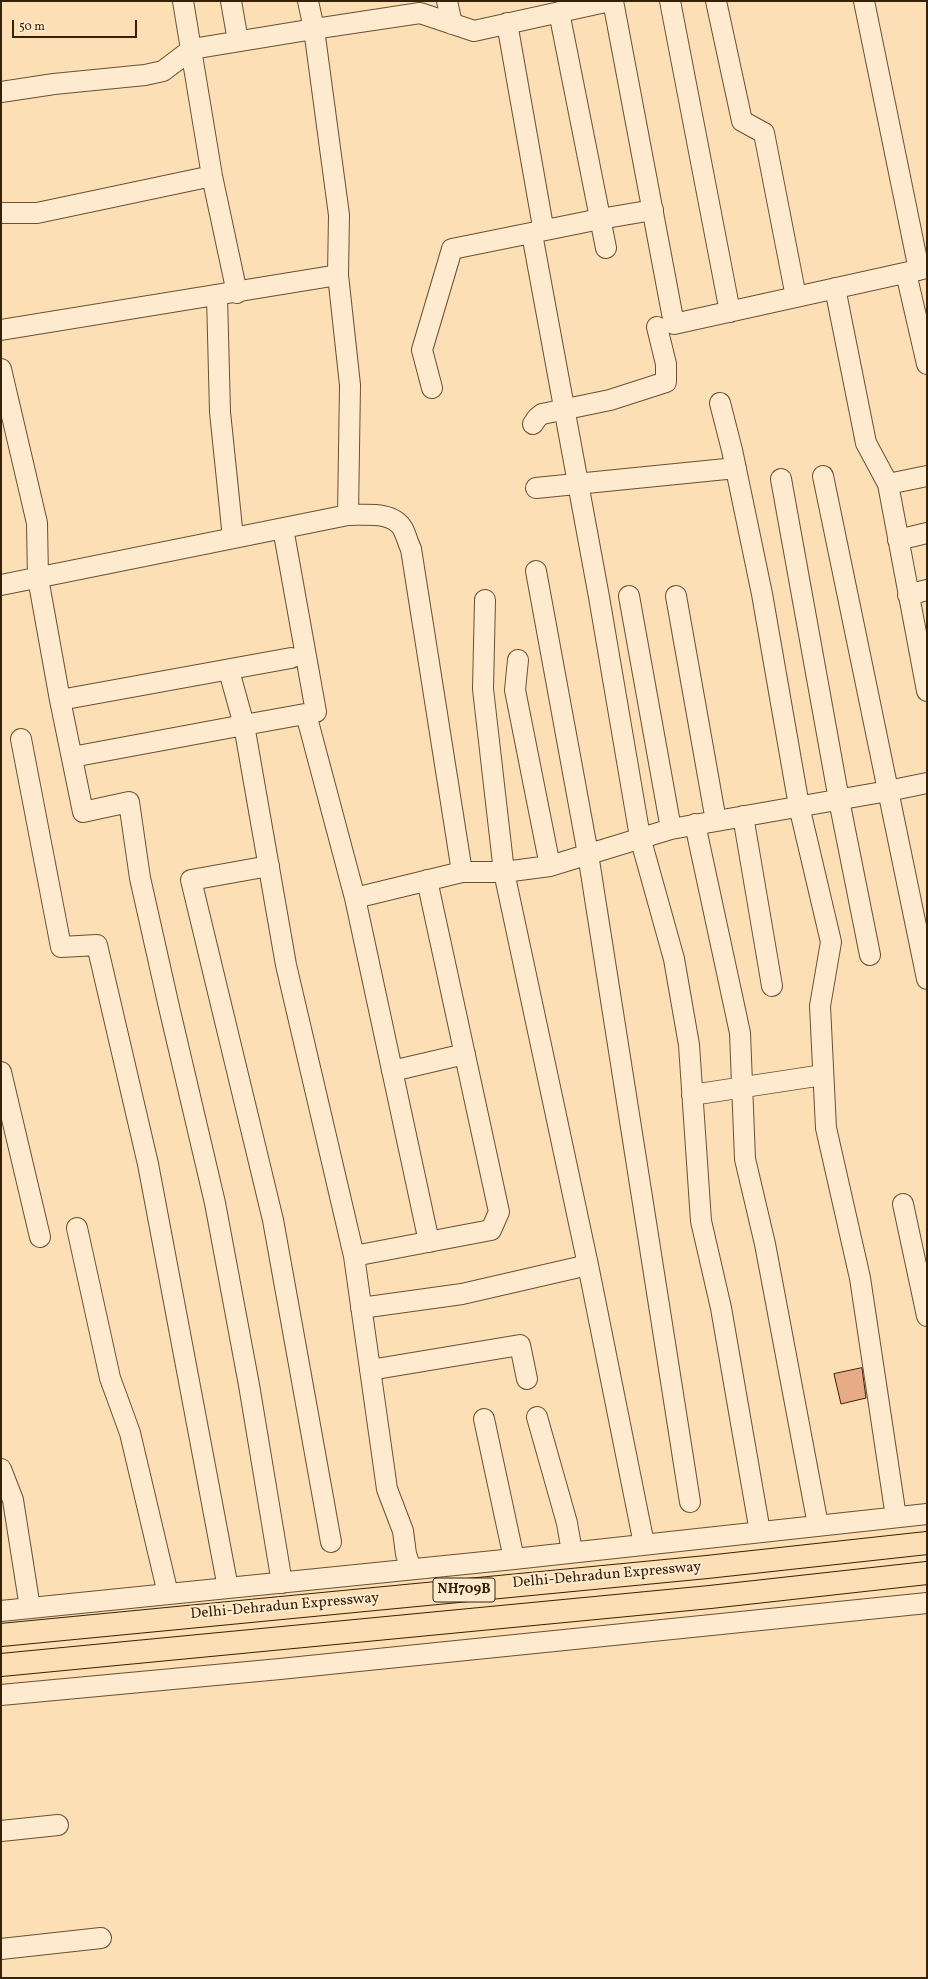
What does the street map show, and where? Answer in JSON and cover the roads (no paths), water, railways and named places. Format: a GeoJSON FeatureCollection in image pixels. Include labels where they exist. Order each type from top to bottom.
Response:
{"type":"FeatureCollection","features":[{"type":"Feature","properties":{"kind":"highway","name":"Delhi-Dehradun Expressway"},"geometry":{"type":"LineString","coordinates":[[1,1635],[699,1568],[927,1543]]}},
{"type":"Feature","properties":{"kind":"highway","name":"Delhi-Dehradun Expressway"},"geometry":{"type":"LineString","coordinates":[[1,1665],[694,1598],[927,1573]]}},
{"type":"Feature","properties":{"kind":"street"},"geometry":{"type":"LineString","coordinates":[[183,1],[212,176],[237,293]]}},
{"type":"Feature","properties":{"kind":"street"},"geometry":{"type":"LineString","coordinates":[[231,1],[238,41]]}},
{"type":"Feature","properties":{"kind":"street"},"geometry":{"type":"LineString","coordinates":[[308,1],[314,28],[339,215],[338,275],[350,385],[348,515]]}},
{"type":"Feature","properties":{"kind":"street"},"geometry":{"type":"LineString","coordinates":[[447,1],[452,24]]}},
{"type":"Feature","properties":{"kind":"street"},"geometry":{"type":"LineString","coordinates":[[1,92],[54,84],[145,75],[163,71],[192,49],[314,28],[420,13],[474,31],[562,8],[610,1]]}},
{"type":"Feature","properties":{"kind":"street"},"geometry":{"type":"LineString","coordinates":[[614,1],[674,324],[917,270]]}},
{"type":"Feature","properties":{"kind":"street"},"geometry":{"type":"LineString","coordinates":[[670,1],[730,312]]}},
{"type":"Feature","properties":{"kind":"street"},"geometry":{"type":"LineString","coordinates":[[716,1],[742,121],[764,133],[796,297]]}},
{"type":"Feature","properties":{"kind":"street"},"geometry":{"type":"LineString","coordinates":[[864,1],[917,270],[927,364]]}},
{"type":"Feature","properties":{"kind":"street"},"geometry":{"type":"LineString","coordinates":[[562,8],[606,248]]}},
{"type":"Feature","properties":{"kind":"street"},"geometry":{"type":"LineString","coordinates":[[507,23],[565,409],[640,837],[674,959],[689,1045],[701,1221],[721,1308],[757,1516]]}},
{"type":"Feature","properties":{"kind":"street"},"geometry":{"type":"LineString","coordinates":[[1,213],[37,213],[212,176]]}},
{"type":"Feature","properties":{"kind":"street"},"geometry":{"type":"LineString","coordinates":[[432,388],[422,350],[452,249],[537,228],[653,210]]}},
{"type":"Feature","properties":{"kind":"street"},"geometry":{"type":"LineString","coordinates":[[1,330],[237,293],[338,275]]}},
{"type":"Feature","properties":{"kind":"street"},"geometry":{"type":"LineString","coordinates":[[835,288],[866,443],[888,484],[927,691]]}},
{"type":"Feature","properties":{"kind":"street"},"geometry":{"type":"LineString","coordinates":[[217,296],[220,412],[233,538]]}},
{"type":"Feature","properties":{"kind":"street"},"geometry":{"type":"LineString","coordinates":[[533,424],[542,414],[610,400],[666,382],[666,364],[657,327]]}},
{"type":"Feature","properties":{"kind":"street"},"geometry":{"type":"LineString","coordinates":[[1,369],[37,523],[38,578],[60,700],[83,812],[129,802],[140,878],[216,1203],[249,1385],[282,1583]]}},
{"type":"Feature","properties":{"kind":"street"},"geometry":{"type":"LineString","coordinates":[[720,403],[736,468],[762,594],[799,806],[831,942],[820,1006],[826,1128],[860,1278],[894,1500]]}},
{"type":"Feature","properties":{"kind":"street"},"geometry":{"type":"LineString","coordinates":[[536,488],[736,468]]}},
{"type":"Feature","properties":{"kind":"street"},"geometry":{"type":"LineString","coordinates":[[823,476],[927,979]]}},
{"type":"Feature","properties":{"kind":"street"},"geometry":{"type":"LineString","coordinates":[[888,484],[927,476]]}},
{"type":"Feature","properties":{"kind":"street"},"geometry":{"type":"LineString","coordinates":[[781,479],[839,800],[870,955]]}},
{"type":"Feature","properties":{"kind":"street"},"geometry":{"type":"LineString","coordinates":[[1,584],[38,578],[348,515],[376,515],[394,518],[403,528],[411,549],[462,872]]}},
{"type":"Feature","properties":{"kind":"street"},"geometry":{"type":"LineString","coordinates":[[72,757],[316,712],[282,528]]}},
{"type":"Feature","properties":{"kind":"street"},"geometry":{"type":"LineString","coordinates":[[898,540],[927,533]]}},
{"type":"Feature","properties":{"kind":"street"},"geometry":{"type":"LineString","coordinates":[[536,571],[588,854],[690,1502]]}},
{"type":"Feature","properties":{"kind":"street"},"geometry":{"type":"LineString","coordinates":[[908,594],[927,590]]}},
{"type":"Feature","properties":{"kind":"street"},"geometry":{"type":"LineString","coordinates":[[629,596],[671,829]]}},
{"type":"Feature","properties":{"kind":"street"},"geometry":{"type":"LineString","coordinates":[[676,596],[716,821]]}},
{"type":"Feature","properties":{"kind":"street"},"geometry":{"type":"LineString","coordinates":[[485,600],[483,689],[504,872],[588,1265],[644,1544]]}},
{"type":"Feature","properties":{"kind":"street"},"geometry":{"type":"LineString","coordinates":[[60,700],[230,671],[291,658]]}},
{"type":"Feature","properties":{"kind":"street"},"geometry":{"type":"LineString","coordinates":[[518,660],[515,690],[550,866]]}},
{"type":"Feature","properties":{"kind":"street"},"geometry":{"type":"LineString","coordinates":[[230,671],[244,725],[270,866],[286,965],[354,1256],[387,1489],[403,1531],[408,1561]]}},
{"type":"Feature","properties":{"kind":"street"},"geometry":{"type":"LineString","coordinates":[[306,714],[355,898],[429,1242]]}},
{"type":"Feature","properties":{"kind":"street"},"geometry":{"type":"LineString","coordinates":[[21,739],[61,947],[98,945],[148,1164],[228,1588]]}},
{"type":"Feature","properties":{"kind":"street"},"geometry":{"type":"LineString","coordinates":[[355,898],[462,872],[504,872],[550,866],[640,837],[671,829],[927,783]]}},
{"type":"Feature","properties":{"kind":"street"},"geometry":{"type":"LineString","coordinates":[[743,816],[772,986]]}},
{"type":"Feature","properties":{"kind":"street"},"geometry":{"type":"LineString","coordinates":[[695,824],[740,1033],[745,1159],[765,1244],[815,1511]]}},
{"type":"Feature","properties":{"kind":"street"},"geometry":{"type":"LineString","coordinates":[[270,866],[191,880],[273,1220],[331,1542]]}},
{"type":"Feature","properties":{"kind":"street"},"geometry":{"type":"LineString","coordinates":[[354,1256],[491,1230],[499,1212],[426,880]]}},
{"type":"Feature","properties":{"kind":"street"},"geometry":{"type":"LineString","coordinates":[[392,1071],[465,1054]]}},
{"type":"Feature","properties":{"kind":"street"},"geometry":{"type":"LineString","coordinates":[[1,1072],[40,1237]]}},
{"type":"Feature","properties":{"kind":"street"},"geometry":{"type":"LineString","coordinates":[[692,1095],[823,1075]]}},
{"type":"Feature","properties":{"kind":"street"},"geometry":{"type":"LineString","coordinates":[[903,1204],[927,1316]]}},
{"type":"Feature","properties":{"kind":"street"},"geometry":{"type":"LineString","coordinates":[[77,1228],[110,1378],[130,1433],[168,1594]]}},
{"type":"Feature","properties":{"kind":"street"},"geometry":{"type":"LineString","coordinates":[[361,1308],[462,1294],[588,1265]]}},
{"type":"Feature","properties":{"kind":"street"},"geometry":{"type":"LineString","coordinates":[[370,1370],[520,1345],[527,1379]]}},
{"type":"Feature","properties":{"kind":"street"},"geometry":{"type":"LineString","coordinates":[[537,1417],[570,1537]]}},
{"type":"Feature","properties":{"kind":"street"},"geometry":{"type":"LineString","coordinates":[[484,1419],[514,1559]]}},
{"type":"Feature","properties":{"kind":"street"},"geometry":{"type":"LineString","coordinates":[[1,1469],[12,1500],[30,1608]]}},
{"type":"Feature","properties":{"kind":"street"},"geometry":{"type":"LineString","coordinates":[[1,1611],[282,1583],[408,1561],[514,1559],[570,1537],[644,1544],[757,1516],[815,1511],[894,1500],[927,1514]]}},
{"type":"Feature","properties":{"kind":"street"},"geometry":{"type":"LineString","coordinates":[[1,1695],[311,1666],[927,1603]]}},
{"type":"Feature","properties":{"kind":"street"},"geometry":{"type":"LineString","coordinates":[[1,1832],[58,1825]]}},
{"type":"Feature","properties":{"kind":"street"},"geometry":{"type":"LineString","coordinates":[[1,1949],[101,1938]]}}]}
